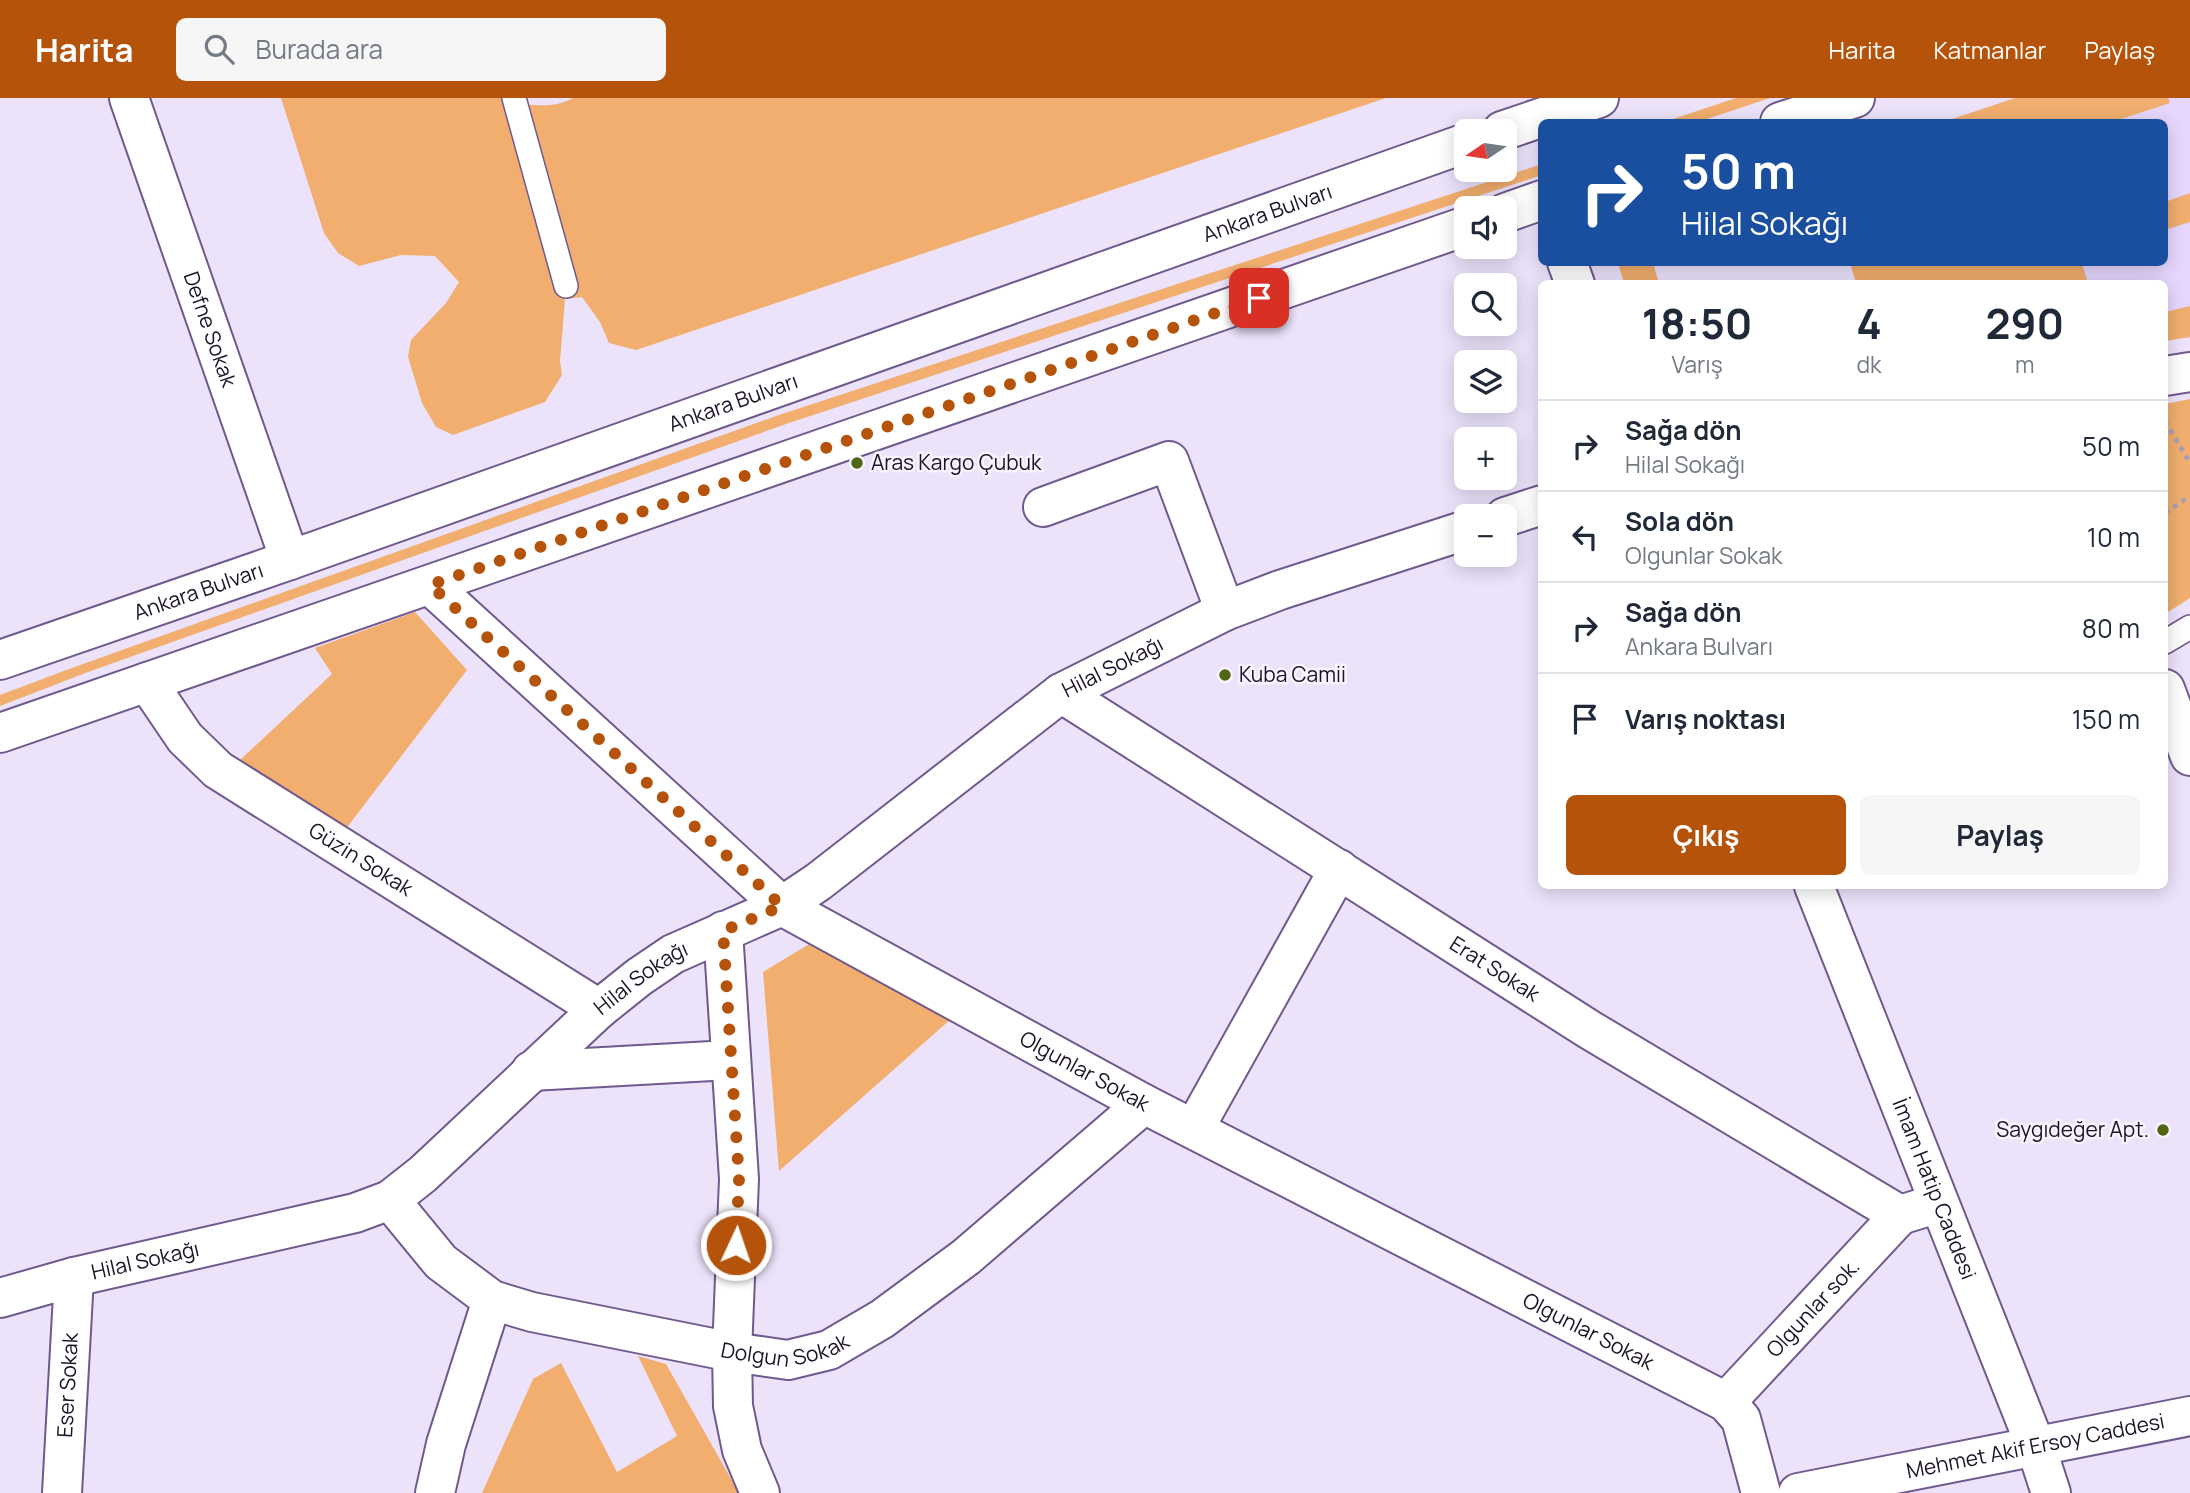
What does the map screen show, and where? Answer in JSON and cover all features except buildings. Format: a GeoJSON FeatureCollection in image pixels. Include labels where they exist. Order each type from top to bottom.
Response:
{"type":"FeatureCollection","features":[{"type":"Feature","properties":{"kind":"street","name":"Defne Sokak"},"geometry":{"type":"LineString","coordinates":[[129,98],[290,560]]}},
{"type":"Feature","properties":{"kind":"street"},"geometry":{"type":"LineString","coordinates":[[1517,126],[1599,98]]}},
{"type":"Feature","properties":{"kind":"street"},"geometry":{"type":"LineString","coordinates":[[1789,119],[1855,98]]}},
{"type":"Feature","properties":{"kind":"street","name":"Ankara Bulvarı"},"geometry":{"type":"LineString","coordinates":[[0,660],[290,560],[1454,147]]}},
{"type":"Feature","properties":{"kind":"street"},"geometry":{"type":"LineString","coordinates":[[1517,209],[1538,202]]}},
{"type":"Feature","properties":{"kind":"street"},"geometry":{"type":"LineString","coordinates":[[0,733],[1454,230]]}},
{"type":"Feature","properties":{"kind":"street"},"geometry":{"type":"LineString","coordinates":[[2168,376],[2190,372]]}},
{"type":"Feature","properties":{"kind":"street"},"geometry":{"type":"LineString","coordinates":[[1043,507],[1169,461],[1225,611]]}},
{"type":"Feature","properties":{"kind":"street"},"geometry":{"type":"LineString","coordinates":[[1517,513],[1538,506]]}},
{"type":"Feature","properties":{"kind":"street","name":"Hilal Sokağı"},"geometry":{"type":"LineString","coordinates":[[0,1298],[74,1277],[355,1213],[390,1200],[424,1174],[598,1009],[639,977],[673,954],[782,906],[818,882],[1061,693],[1225,611],[1280,590],[1454,534]]}},
{"type":"Feature","properties":{"kind":"street","name":"Olgunlar Sokak"},"geometry":{"type":"LineString","coordinates":[[430,585],[782,906],[1144,1104],[1726,1402]]}},
{"type":"Feature","properties":{"kind":"street","name":"Güzin Sokak"},"geometry":{"type":"LineString","coordinates":[[147,682],[185,738],[218,769],[598,1009]]}},
{"type":"Feature","properties":{"kind":"street","name":"Erat Sokak"},"geometry":{"type":"LineString","coordinates":[[1061,693],[1590,1030],[1900,1216]]}},
{"type":"Feature","properties":{"kind":"street"},"geometry":{"type":"LineString","coordinates":[[2168,697],[2190,756]]}},
{"type":"Feature","properties":{"kind":"street"},"geometry":{"type":"LineString","coordinates":[[1194,1129],[1339,869]]}},
{"type":"Feature","properties":{"kind":"street","name":"İmam Hatip Caddesi"},"geometry":{"type":"LineString","coordinates":[[1815,889],[2036,1447],[2051,1493]]}},
{"type":"Feature","properties":{"kind":"street"},"geometry":{"type":"LineString","coordinates":[[723,931],[739,1179],[732,1352],[735,1417],[741,1450],[760,1493]]}},
{"type":"Feature","properties":{"kind":"street"},"geometry":{"type":"LineString","coordinates":[[531,1071],[730,1060]]}},
{"type":"Feature","properties":{"kind":"street","name":"Dolgun Sokak"},"geometry":{"type":"LineString","coordinates":[[390,1200],[441,1262],[492,1300],[533,1312],[732,1352],[788,1360],[829,1350],[882,1319],[966,1257],[1144,1104]]}},
{"type":"Feature","properties":{"kind":"street"},"geometry":{"type":"LineString","coordinates":[[1900,1216],[1939,1203]]}},
{"type":"Feature","properties":{"kind":"street","name":"Olgunlar sok."},"geometry":{"type":"LineString","coordinates":[[1726,1402],[1900,1216]]}},
{"type":"Feature","properties":{"kind":"street","name":"Eser Sokak"},"geometry":{"type":"LineString","coordinates":[[62,1493],[74,1277]]}},
{"type":"Feature","properties":{"kind":"street"},"geometry":{"type":"LineString","coordinates":[[435,1493],[446,1444],[492,1300]]}},
{"type":"Feature","properties":{"kind":"street"},"geometry":{"type":"LineString","coordinates":[[1726,1402],[1741,1419],[1761,1493]]}},
{"type":"Feature","properties":{"kind":"street","name":"Mehmet Akif Ersoy Caddesi"},"geometry":{"type":"LineString","coordinates":[[1798,1493],[2190,1416]]}},
{"type":"Feature","properties":{"kind":"lane"},"geometry":{"type":"LineString","coordinates":[[514,98],[566,286]]}},
{"type":"Feature","properties":{"kind":"lane"},"geometry":{"type":"LineString","coordinates":[[2168,640],[2190,627]]}},
{"type":"Feature","properties":{"kind":"path"},"geometry":{"type":"LineString","coordinates":[[2168,426],[2190,463]]}},
{"type":"Feature","properties":{"kind":"path"},"geometry":{"type":"LineString","coordinates":[[2168,511],[2190,496]]}},
{"type":"Feature","properties":{"kind":"shaded area"},"geometry":{"type":"Polygon","coordinates":[[[281,98],[522,98],[523,104],[543,105],[561,103],[573,98],[1386,98],[636,350],[609,343],[600,322],[582,297],[565,299],[560,361],[562,375],[545,402],[453,435],[436,427],[422,403],[408,357],[411,340],[446,303],[459,282],[435,256],[401,255],[359,266],[338,253],[324,233],[281,98]]]}},
{"type":"Feature","properties":{"kind":"shaded area"},"geometry":{"type":"Polygon","coordinates":[[[1736,98],[1770,98],[1707,119],[1673,119],[1736,98]]]}},
{"type":"Feature","properties":{"kind":"shaded area"},"geometry":{"type":"Polygon","coordinates":[[[2015,98],[2168,98],[2170,103],[2121,119],[1952,119],[2015,98]]]}},
{"type":"Feature","properties":{"kind":"shaded area"},"geometry":{"type":"Polygon","coordinates":[[[2021,98],[2190,98],[2190,337],[2168,341],[2168,280],[2063,280],[2060,266],[2168,266],[2168,119],[2026,119],[2021,98]]]}},
{"type":"Feature","properties":{"kind":"shaded area"},"geometry":{"type":"Polygon","coordinates":[[[1538,165],[1538,176],[1478,196],[1454,196],[1454,204],[789,423],[88,672],[0,706],[0,695],[776,416],[1487,182],[1517,182],[1517,172],[1538,165]]]}},
{"type":"Feature","properties":{"kind":"shaded area"},"geometry":{"type":"Polygon","coordinates":[[[2190,193],[2190,222],[2168,229],[2168,201],[2190,193]]]}},
{"type":"Feature","properties":{"kind":"shaded area"},"geometry":{"type":"Polygon","coordinates":[[[1619,266],[1654,266],[1658,280],[1623,280],[1619,266]]]}},
{"type":"Feature","properties":{"kind":"shaded area"},"geometry":{"type":"Polygon","coordinates":[[[1851,266],[2083,266],[2087,280],[1855,280],[1851,266]]]}},
{"type":"Feature","properties":{"kind":"shaded area"},"geometry":{"type":"Polygon","coordinates":[[[2190,306],[2190,337],[2168,341],[2168,311],[2190,306]]]}},
{"type":"Feature","properties":{"kind":"shaded area"},"geometry":{"type":"Polygon","coordinates":[[[2190,399],[2190,598],[2168,612],[2168,403],[2190,399]]]}},
{"type":"Feature","properties":{"kind":"shaded area"},"geometry":{"type":"Polygon","coordinates":[[[415,612],[467,670],[342,834],[240,760],[332,674],[315,648],[415,612]]]}},
{"type":"Feature","properties":{"kind":"shaded area"},"geometry":{"type":"Polygon","coordinates":[[[811,943],[951,1019],[779,1171],[763,972],[811,943]]]}},
{"type":"Feature","properties":{"kind":"shaded area"},"geometry":{"type":"Polygon","coordinates":[[[638,1356],[666,1364],[739,1493],[482,1493],[533,1379],[561,1363],[617,1472],[677,1436],[638,1356]]]}},
{"type":"Feature","properties":{"kind":"place","name":"Aras Kargo Çubuk"},"geometry":{"type":"Point","coordinates":[857,463]}},
{"type":"Feature","properties":{"kind":"place","name":"Kuba Camii"},"geometry":{"type":"Point","coordinates":[1225,675]}},
{"type":"Feature","properties":{"kind":"place","name":"Saygıdeğer Apt."},"geometry":{"type":"Point","coordinates":[2163,1130]}},
{"type":"Feature","properties":{"kind":"route"},"geometry":{"type":"LineString","coordinates":[[736,1245],[739,1179],[723,931],[782,906],[430,585],[1259,298]]}}]}
